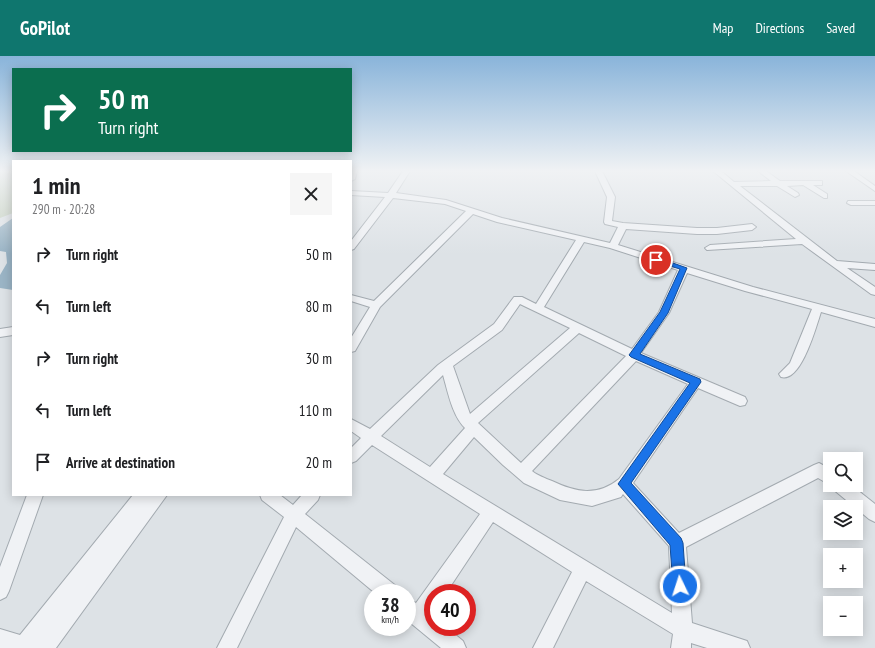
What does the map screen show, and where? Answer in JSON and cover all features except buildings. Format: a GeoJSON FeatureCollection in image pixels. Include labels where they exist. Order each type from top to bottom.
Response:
{"type":"FeatureCollection","features":[{"type":"Feature","properties":{"kind":"street"},"geometry":{"type":"LineString","coordinates":[[352,232],[383,199]]}},
{"type":"Feature","properties":{"kind":"street"},"geometry":{"type":"LineString","coordinates":[[352,246],[384,199]]}},
{"type":"Feature","properties":{"kind":"street"},"geometry":{"type":"LineString","coordinates":[[417,199],[446,202],[471,211],[542,231],[613,246],[749,289],[875,323]]}},
{"type":"Feature","properties":{"kind":"street"},"geometry":{"type":"LineString","coordinates":[[611,199],[608,222],[623,226],[697,231],[752,227]]}},
{"type":"Feature","properties":{"kind":"street"},"geometry":{"type":"LineString","coordinates":[[749,199],[802,241],[875,292]]}},
{"type":"Feature","properties":{"kind":"street"},"geometry":{"type":"LineString","coordinates":[[851,203],[875,203]]}},
{"type":"Feature","properties":{"kind":"street"},"geometry":{"type":"LineString","coordinates":[[352,346],[376,305],[471,211]]}},
{"type":"Feature","properties":{"kind":"street"},"geometry":{"type":"LineString","coordinates":[[613,246],[623,226]]}},
{"type":"Feature","properties":{"kind":"street"},"geometry":{"type":"LineString","coordinates":[[733,229],[753,245]]}},
{"type":"Feature","properties":{"kind":"street"},"geometry":{"type":"LineString","coordinates":[[538,309],[581,239]]}},
{"type":"Feature","properties":{"kind":"street"},"geometry":{"type":"LineString","coordinates":[[710,248],[802,241]]}},
{"type":"Feature","properties":{"kind":"street"},"geometry":{"type":"LineString","coordinates":[[834,264],[875,267]]}},
{"type":"Feature","properties":{"kind":"street"},"geometry":{"type":"LineString","coordinates":[[522,472],[634,355],[664,313],[684,268]]}},
{"type":"Feature","properties":{"kind":"street"},"geometry":{"type":"LineString","coordinates":[[352,298],[376,305]]}},
{"type":"Feature","properties":{"kind":"street"},"geometry":{"type":"LineString","coordinates":[[352,456],[446,365],[498,327],[518,299],[634,355],[740,401]]}},
{"type":"Feature","properties":{"kind":"street"},"geometry":{"type":"LineString","coordinates":[[784,374],[795,365],[818,307]]}},
{"type":"Feature","properties":{"kind":"street"},"geometry":{"type":"LineString","coordinates":[[432,476],[471,425],[578,328]]}},
{"type":"Feature","properties":{"kind":"street"},"geometry":{"type":"LineString","coordinates":[[0,333],[12,331]]}},
{"type":"Feature","properties":{"kind":"street"},"geometry":{"type":"LineString","coordinates":[[446,365],[460,408],[471,425],[522,472],[529,478],[566,495],[592,499],[615,492],[624,484],[696,382]]}},
{"type":"Feature","properties":{"kind":"street"},"geometry":{"type":"LineString","coordinates":[[352,425],[432,476],[683,629],[740,648]]}},
{"type":"Feature","properties":{"kind":"street"},"geometry":{"type":"LineString","coordinates":[[676,543],[819,470],[823,473]]}},
{"type":"Feature","properties":{"kind":"street"},"geometry":{"type":"LineString","coordinates":[[624,484],[676,543],[683,629],[681,648]]}},
{"type":"Feature","properties":{"kind":"street"},"geometry":{"type":"LineString","coordinates":[[847,492],[875,514]]}},
{"type":"Feature","properties":{"kind":"street"},"geometry":{"type":"LineString","coordinates":[[0,591],[35,496]]}},
{"type":"Feature","properties":{"kind":"street"},"geometry":{"type":"LineString","coordinates":[[0,639],[23,647],[142,496]]}},
{"type":"Feature","properties":{"kind":"street"},"geometry":{"type":"LineString","coordinates":[[44,648],[158,496]]}},
{"type":"Feature","properties":{"kind":"street"},"geometry":{"type":"LineString","coordinates":[[269,496],[378,584]]}},
{"type":"Feature","properties":{"kind":"street"},"geometry":{"type":"LineString","coordinates":[[228,648],[294,515],[311,496]]}},
{"type":"Feature","properties":{"kind":"street"},"geometry":{"type":"LineString","coordinates":[[441,584],[491,512]]}},
{"type":"Feature","properties":{"kind":"street"},"geometry":{"type":"LineString","coordinates":[[543,648],[583,569]]}},
{"type":"Feature","properties":{"kind":"street"},"geometry":{"type":"LineString","coordinates":[[416,610],[424,603]]}},
{"type":"Feature","properties":{"kind":"street"},"geometry":{"type":"LineString","coordinates":[[416,616],[456,648]]}},
{"type":"Feature","properties":{"kind":"green space"},"geometry":{"type":"Polygon","coordinates":[[[0,199],[12,199],[12,213],[0,218],[0,199]]]}},
{"type":"Feature","properties":{"kind":"water"},"geometry":{"type":"Polygon","coordinates":[[[12,219],[12,290],[0,288],[0,275],[7,263],[6,252],[0,251],[0,227],[12,219]]]}},
{"type":"Feature","properties":{"kind":"route"},"geometry":{"type":"LineString","coordinates":[[656,260],[684,268],[664,313],[634,355],[696,382],[624,484],[676,543],[680,586]]}}]}
